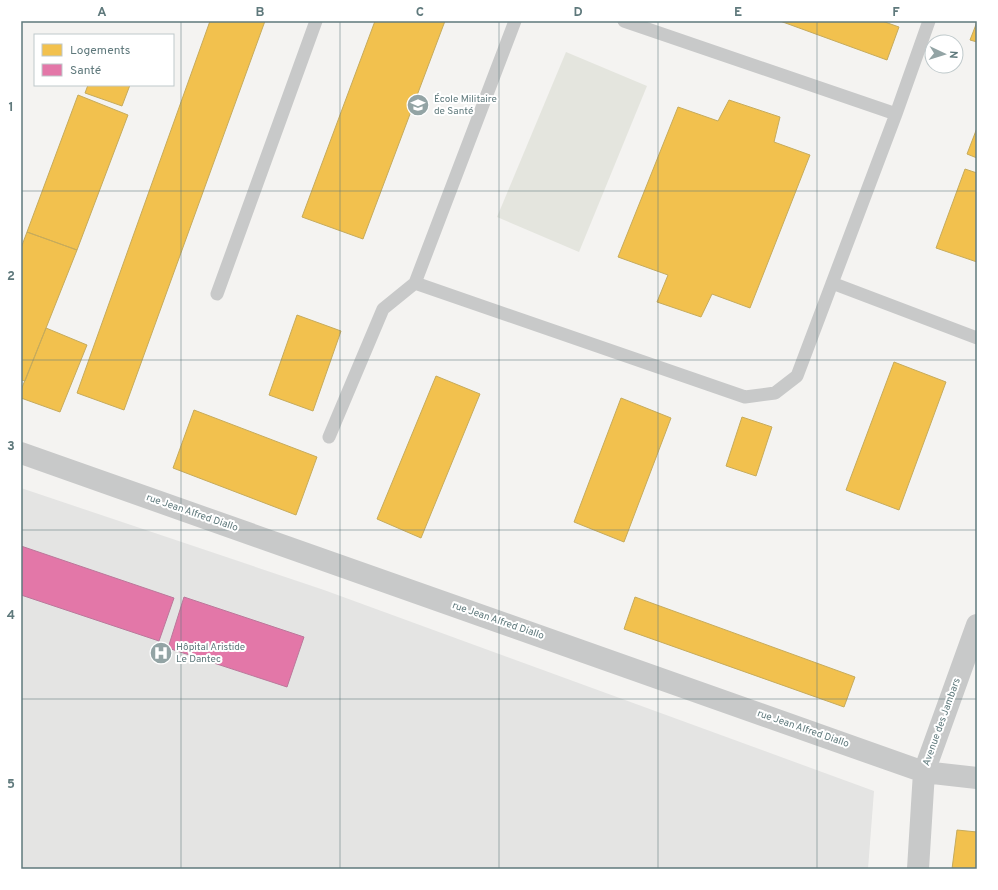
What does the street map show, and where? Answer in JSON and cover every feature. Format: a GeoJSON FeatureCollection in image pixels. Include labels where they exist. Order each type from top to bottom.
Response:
{"type":"FeatureCollection","features":[{"type":"Feature","properties":{"kind":"street","name":"rue Jean Alfred Diallo"},"geometry":{"type":"LineString","coordinates":[[21,453],[924,772],[977,778]]}},
{"type":"Feature","properties":{"kind":"street","name":"Avenue des Jambars"},"geometry":{"type":"LineString","coordinates":[[918,869],[924,772],[977,625]]}},
{"type":"Feature","properties":{"kind":"lane"},"geometry":{"type":"LineString","coordinates":[[217,294],[316,21]]}},
{"type":"Feature","properties":{"kind":"lane"},"geometry":{"type":"LineString","coordinates":[[329,437],[383,309],[415,283],[515,21]]}},
{"type":"Feature","properties":{"kind":"lane"},"geometry":{"type":"LineString","coordinates":[[624,21],[896,114]]}},
{"type":"Feature","properties":{"kind":"lane"},"geometry":{"type":"LineString","coordinates":[[415,283],[745,397],[775,394],[797,376],[896,114],[929,21]]}},
{"type":"Feature","properties":{"kind":"lane"},"geometry":{"type":"LineString","coordinates":[[832,283],[977,338]]}},
{"type":"Feature","properties":{"kind":"shaded area"},"geometry":{"type":"Polygon","coordinates":[[[566,52],[647,86],[579,252],[497,217],[566,52]]]}},
{"type":"Feature","properties":{"kind":"shaded area"},"geometry":{"type":"Polygon","coordinates":[[[21,488],[324,590],[874,791],[868,869],[21,869],[21,488]]]}},
{"type":"Feature","properties":{"kind":"building: Logements"},"geometry":{"type":"Polygon","coordinates":[[[210,21],[265,21],[124,410],[77,393],[210,21]]]}},
{"type":"Feature","properties":{"kind":"building: Logements"},"geometry":{"type":"Polygon","coordinates":[[[375,21],[445,21],[363,239],[302,217],[375,21]]]}},
{"type":"Feature","properties":{"kind":"building: Logements"},"geometry":{"type":"Polygon","coordinates":[[[780,21],[882,21],[899,27],[887,60],[780,21]]]}},
{"type":"Feature","properties":{"kind":"building: Logements"},"geometry":{"type":"Polygon","coordinates":[[[977,22],[977,42],[970,40],[977,22]]]}},
{"type":"Feature","properties":{"kind":"building: Logements"},"geometry":{"type":"Polygon","coordinates":[[[88,86],[130,86],[122,106],[85,93],[88,86]]]}},
{"type":"Feature","properties":{"kind":"building: Logements"},"geometry":{"type":"Polygon","coordinates":[[[78,95],[128,115],[77,250],[27,232],[78,95]]]}},
{"type":"Feature","properties":{"kind":"building: Logements"},"geometry":{"type":"Polygon","coordinates":[[[729,100],[780,117],[774,142],[810,155],[750,308],[712,294],[701,317],[657,302],[668,275],[618,257],[678,107],[718,121],[729,100]]]}},
{"type":"Feature","properties":{"kind":"building: Logements"},"geometry":{"type":"Polygon","coordinates":[[[977,128],[977,158],[967,154],[977,128]]]}},
{"type":"Feature","properties":{"kind":"building: Logements"},"geometry":{"type":"Polygon","coordinates":[[[965,169],[977,173],[977,262],[936,248],[965,169]]]}},
{"type":"Feature","properties":{"kind":"building: Logements"},"geometry":{"type":"Polygon","coordinates":[[[27,232],[77,250],[25,381],[21,380],[21,248],[27,232]]]}},
{"type":"Feature","properties":{"kind":"building: Logements"},"geometry":{"type":"Polygon","coordinates":[[[297,315],[341,331],[313,411],[269,395],[297,315]]]}},
{"type":"Feature","properties":{"kind":"building: Logements"},"geometry":{"type":"Polygon","coordinates":[[[46,328],[87,345],[60,412],[21,398],[21,390],[46,328]]]}},
{"type":"Feature","properties":{"kind":"building: Logements"},"geometry":{"type":"Polygon","coordinates":[[[894,362],[946,382],[899,510],[846,490],[894,362]]]}},
{"type":"Feature","properties":{"kind":"building: Logements"},"geometry":{"type":"Polygon","coordinates":[[[436,376],[480,394],[421,538],[377,519],[436,376]]]}},
{"type":"Feature","properties":{"kind":"building: Logements"},"geometry":{"type":"Polygon","coordinates":[[[621,398],[671,418],[624,542],[574,522],[621,398]]]}},
{"type":"Feature","properties":{"kind":"building: Logements"},"geometry":{"type":"Polygon","coordinates":[[[194,410],[317,457],[296,515],[173,468],[194,410]]]}},
{"type":"Feature","properties":{"kind":"building: Logements"},"geometry":{"type":"Polygon","coordinates":[[[742,417],[772,427],[756,476],[726,466],[742,417]]]}},
{"type":"Feature","properties":{"kind":"building: Logements"},"geometry":{"type":"Polygon","coordinates":[[[635,597],[855,677],[844,707],[624,629],[635,597]]]}},
{"type":"Feature","properties":{"kind":"building: Logements"},"geometry":{"type":"Polygon","coordinates":[[[957,830],[977,832],[977,869],[952,869],[957,830]]]}},
{"type":"Feature","properties":{"kind":"building: Santé"},"geometry":{"type":"Polygon","coordinates":[[[21,546],[174,598],[159,641],[21,595],[21,546]]]}},
{"type":"Feature","properties":{"kind":"building: Santé"},"geometry":{"type":"Polygon","coordinates":[[[184,597],[304,637],[287,687],[168,648],[184,597]]]}},
{"type":"Feature","properties":{"kind":"place","name":"École Militaire de Santé"},"geometry":{"type":"Point","coordinates":[418,105]}},
{"type":"Feature","properties":{"kind":"place","name":"Hôpital Aristide Le Dantec"},"geometry":{"type":"Point","coordinates":[161,653]}}]}
